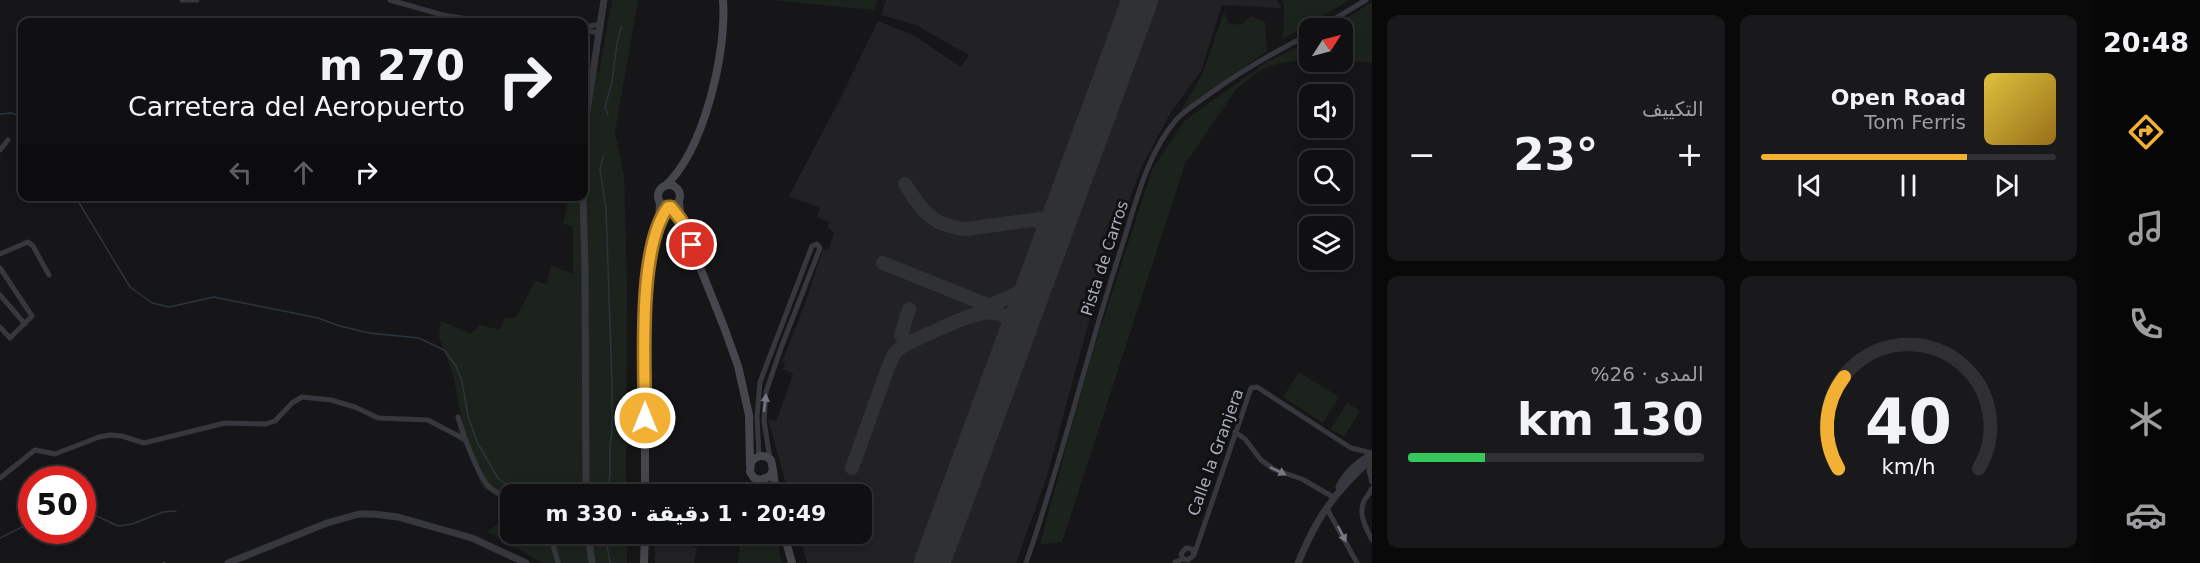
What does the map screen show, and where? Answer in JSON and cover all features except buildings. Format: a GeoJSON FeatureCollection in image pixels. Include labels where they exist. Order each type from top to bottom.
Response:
{"type":"FeatureCollection","features":[{"type":"Feature","properties":{"kind":"main road"},"geometry":{"type":"LineString","coordinates":[[645,484],[646,298],[651,254],[659,221],[659,192],[680,171],[700,128],[715,80],[722,42],[723,0]]}},
{"type":"Feature","properties":{"kind":"main road"},"geometry":{"type":"LineString","coordinates":[[659,221],[673,206],[679,192],[680,171]]}},
{"type":"Feature","properties":{"kind":"main road"},"geometry":{"type":"LineString","coordinates":[[665,186],[672,186],[679,192]]}},
{"type":"Feature","properties":{"kind":"main road"},"geometry":{"type":"LineString","coordinates":[[660,202],[673,206],[681,220],[733,349],[747,401],[750,442],[748,454],[752,475],[764,484]]}},
{"type":"Feature","properties":{"kind":"main road"},"geometry":{"type":"LineString","coordinates":[[750,442],[758,457]]}},
{"type":"Feature","properties":{"kind":"main road"},"geometry":{"type":"LineString","coordinates":[[750,465],[758,457],[771,460],[774,484]]}},
{"type":"Feature","properties":{"kind":"main road"},"geometry":{"type":"LineString","coordinates":[[761,480],[770,476],[773,470]]}},
{"type":"Feature","properties":{"kind":"main road"},"geometry":{"type":"LineString","coordinates":[[644,563],[645,544]]}},
{"type":"Feature","properties":{"kind":"main road"},"geometry":{"type":"LineString","coordinates":[[787,544],[792,563]]}},
{"type":"Feature","properties":{"kind":"street"},"geometry":{"type":"LineString","coordinates":[[182,0],[197,0]]}},
{"type":"Feature","properties":{"kind":"street"},"geometry":{"type":"LineString","coordinates":[[390,0],[461,18]]}},
{"type":"Feature","properties":{"kind":"street"},"geometry":{"type":"LineString","coordinates":[[588,104],[604,0]]}},
{"type":"Feature","properties":{"kind":"street"},"geometry":{"type":"LineString","coordinates":[[1336,18],[1366,0]]}},
{"type":"Feature","properties":{"kind":"street"},"geometry":{"type":"LineString","coordinates":[[588,27],[601,24]]}},
{"type":"Feature","properties":{"kind":"street"},"geometry":{"type":"LineString","coordinates":[[588,29],[599,33]]}},
{"type":"Feature","properties":{"kind":"street","name":"Pista de Carros"},"geometry":{"type":"LineString","coordinates":[[1026,563],[1054,477],[1094,332],[1142,183],[1165,135],[1180,116],[1234,76],[1260,59],[1299,40]]}},
{"type":"Feature","properties":{"kind":"street"},"geometry":{"type":"LineString","coordinates":[[0,150],[9,140]]}},
{"type":"Feature","properties":{"kind":"street"},"geometry":{"type":"LineString","coordinates":[[583,201],[586,484]]}},
{"type":"Feature","properties":{"kind":"street"},"geometry":{"type":"LineString","coordinates":[[0,254],[28,242],[33,246],[49,275]]}},
{"type":"Feature","properties":{"kind":"street"},"geometry":{"type":"LineString","coordinates":[[758,457],[759,388],[812,246],[817,244],[820,248],[776,360],[766,392],[764,411],[766,441],[771,460]]}},
{"type":"Feature","properties":{"kind":"street"},"geometry":{"type":"LineString","coordinates":[[0,268],[32,314],[10,338],[0,327]]}},
{"type":"Feature","properties":{"kind":"street"},"geometry":{"type":"LineString","coordinates":[[800,279],[807,281]]}},
{"type":"Feature","properties":{"kind":"street"},"geometry":{"type":"LineString","coordinates":[[0,295],[25,324]]}},
{"type":"Feature","properties":{"kind":"street"},"geometry":{"type":"LineString","coordinates":[[784,319],[791,322]]}},
{"type":"Feature","properties":{"kind":"street"},"geometry":{"type":"LineString","coordinates":[[769,358],[776,360]]}},
{"type":"Feature","properties":{"kind":"street","name":"Calle la Granjera"},"geometry":{"type":"LineString","coordinates":[[1191,560],[1251,388],[1257,387],[1351,448],[1372,454]]}},
{"type":"Feature","properties":{"kind":"street"},"geometry":{"type":"LineString","coordinates":[[0,478],[35,450],[55,454],[99,436],[122,436],[144,443],[225,423],[266,424],[275,421],[292,403],[303,397],[331,400],[355,407],[378,418],[428,420],[464,439]]}},
{"type":"Feature","properties":{"kind":"street"},"geometry":{"type":"LineString","coordinates":[[458,417],[464,439],[488,486],[500,493]]}},
{"type":"Feature","properties":{"kind":"street"},"geometry":{"type":"LineString","coordinates":[[1235,432],[1245,439],[1261,460],[1275,470],[1302,479],[1333,497]]}},
{"type":"Feature","properties":{"kind":"street","name":"Calle la Granjera"},"geometry":{"type":"LineString","coordinates":[[1351,448],[1360,461]]}},
{"type":"Feature","properties":{"kind":"street"},"geometry":{"type":"LineString","coordinates":[[1339,490],[1345,477],[1360,461],[1372,454]]}},
{"type":"Feature","properties":{"kind":"street"},"geometry":{"type":"LineString","coordinates":[[1372,460],[1369,471],[1372,482]]}},
{"type":"Feature","properties":{"kind":"street"},"geometry":{"type":"LineString","coordinates":[[1298,563],[1313,528],[1333,497],[1372,460]]}},
{"type":"Feature","properties":{"kind":"street"},"geometry":{"type":"LineString","coordinates":[[1372,488],[1362,511],[1365,526],[1372,540]]}},
{"type":"Feature","properties":{"kind":"street"},"geometry":{"type":"LineString","coordinates":[[1326,507],[1357,563]]}},
{"type":"Feature","properties":{"kind":"street"},"geometry":{"type":"LineString","coordinates":[[228,563],[343,518],[374,513],[472,538],[526,563]]}},
{"type":"Feature","properties":{"kind":"street","name":"Calle la Granjera"},"geometry":{"type":"LineString","coordinates":[[1175,563],[1182,550],[1200,534]]}},
{"type":"Feature","properties":{"kind":"street"},"geometry":{"type":"LineString","coordinates":[[553,544],[558,563]]}},
{"type":"Feature","properties":{"kind":"street"},"geometry":{"type":"LineString","coordinates":[[590,544],[591,560]]}},
{"type":"Feature","properties":{"kind":"street"},"geometry":{"type":"LineString","coordinates":[[1190,548],[1191,560],[1182,550],[1190,548]]}},
{"type":"Feature","properties":{"kind":"street"},"geometry":{"type":"LineString","coordinates":[[1175,563],[1191,560]]}},
{"type":"Feature","properties":{"kind":"shaded area"},"geometry":{"type":"Polygon","coordinates":[[[612,0],[638,0],[615,132],[624,175],[627,285],[626,484],[500,484],[500,497],[483,488],[466,447],[455,436],[462,419],[452,371],[439,337],[441,321],[470,334],[480,325],[500,330],[505,318],[516,318],[535,281],[547,284],[551,265],[573,274],[573,226],[563,224],[568,201],[588,201],[588,69],[599,72],[612,0]]]}},
{"type":"Feature","properties":{"kind":"shaded area"},"geometry":{"type":"Polygon","coordinates":[[[771,0],[878,0],[874,10],[771,0]]]}},
{"type":"Feature","properties":{"kind":"shaded area"},"geometry":{"type":"Polygon","coordinates":[[[886,0],[1277,0],[1281,8],[1222,5],[1201,71],[1171,112],[1141,168],[1093,306],[1047,476],[1016,563],[807,563],[802,544],[872,544],[872,484],[786,484],[768,419],[776,421],[784,400],[793,374],[783,369],[785,363],[782,362],[823,249],[828,250],[834,233],[828,227],[829,222],[817,217],[820,208],[789,196],[878,21],[915,36],[961,67],[969,55],[916,25],[881,15],[886,0]]]}},
{"type":"Feature","properties":{"kind":"shaded area"},"geometry":{"type":"Polygon","coordinates":[[[1282,0],[1350,0],[1319,18],[1299,18],[1299,30],[1283,39],[1284,4],[1282,0]]]}},
{"type":"Feature","properties":{"kind":"shaded area"},"geometry":{"type":"Polygon","coordinates":[[[1372,2],[1372,63],[1353,61],[1353,18],[1347,18],[1372,2]]]}},
{"type":"Feature","properties":{"kind":"shaded area"},"geometry":{"type":"Polygon","coordinates":[[[1224,12],[1228,23],[1241,25],[1251,16],[1265,22],[1267,51],[1180,112],[1202,75],[1224,12]]]}},
{"type":"Feature","properties":{"kind":"shaded area"},"geometry":{"type":"Polygon","coordinates":[[[1299,46],[1299,61],[1264,68],[1237,88],[1185,164],[1062,542],[1040,544],[1088,367],[1152,170],[1184,121],[1267,62],[1299,46]]]}},
{"type":"Feature","properties":{"kind":"shaded area"},"geometry":{"type":"Polygon","coordinates":[[[1299,372],[1339,397],[1323,423],[1283,397],[1299,372]]]}},
{"type":"Feature","properties":{"kind":"shaded area"},"geometry":{"type":"Polygon","coordinates":[[[1347,403],[1360,411],[1344,437],[1331,429],[1347,403]]]}},
{"type":"Feature","properties":{"kind":"shaded area"},"geometry":{"type":"Polygon","coordinates":[[[500,522],[500,539],[487,532],[500,522]]]}},
{"type":"Feature","properties":{"kind":"shaded area"},"geometry":{"type":"Polygon","coordinates":[[[509,544],[627,544],[627,563],[543,563],[509,544]]]}},
{"type":"Feature","properties":{"kind":"shaded area"},"geometry":{"type":"Polygon","coordinates":[[[655,544],[686,544],[697,548],[694,563],[655,563],[655,544]]]}},
{"type":"Feature","properties":{"kind":"shaded area"},"geometry":{"type":"Polygon","coordinates":[[[740,544],[777,544],[782,563],[738,563],[740,544]]]}},
{"type":"Feature","properties":{"kind":"waterway"},"geometry":{"type":"LineString","coordinates":[[608,115],[605,107],[612,82],[621,27]]}},
{"type":"Feature","properties":{"kind":"waterway"},"geometry":{"type":"LineString","coordinates":[[0,114],[18,115]]}},
{"type":"Feature","properties":{"kind":"waterway"},"geometry":{"type":"LineString","coordinates":[[603,156],[600,170],[606,208],[612,385],[609,484]]}},
{"type":"Feature","properties":{"kind":"waterway"},"geometry":{"type":"LineString","coordinates":[[78,201],[130,287],[152,303],[169,307],[214,297],[318,318],[369,333],[419,338],[444,350],[456,366],[462,381],[468,416],[477,442],[498,478],[505,484]]}},
{"type":"Feature","properties":{"kind":"waterway"},"geometry":{"type":"LineString","coordinates":[[96,516],[118,526],[132,524],[163,512],[176,511]]}},
{"type":"Feature","properties":{"kind":"waterway"},"geometry":{"type":"LineString","coordinates":[[0,538],[18,529]]}},
{"type":"Feature","properties":{"kind":"waterway"},"geometry":{"type":"LineString","coordinates":[[607,544],[610,563]]}},
{"type":"Feature","properties":{"kind":"taxiway"},"geometry":{"type":"LineString","coordinates":[[905,184],[929,216],[936,221],[966,229],[1047,218],[1060,211],[1066,201]]}},
{"type":"Feature","properties":{"kind":"taxiway"},"geometry":{"type":"LineString","coordinates":[[1037,221],[1047,226],[1052,239]]}},
{"type":"Feature","properties":{"kind":"taxiway"},"geometry":{"type":"LineString","coordinates":[[883,263],[990,306]]}},
{"type":"Feature","properties":{"kind":"taxiway"},"geometry":{"type":"LineString","coordinates":[[981,309],[1019,292],[1038,276]]}},
{"type":"Feature","properties":{"kind":"taxiway"},"geometry":{"type":"LineString","coordinates":[[909,309],[901,335],[905,341],[911,342]]}},
{"type":"Feature","properties":{"kind":"taxiway"},"geometry":{"type":"LineString","coordinates":[[852,468],[888,368],[894,354],[899,349],[961,320],[987,313],[998,313],[1007,319],[1012,329],[1012,347]]}},
{"type":"Feature","properties":{"kind":"runway"},"geometry":{"type":"LineString","coordinates":[[932,563],[1140,0]]}},
{"type":"Feature","properties":{"kind":"route"},"geometry":{"type":"LineString","coordinates":[[645,418],[646,288],[655,233],[668,207],[671,207],[681,220],[692,245]]}}]}
